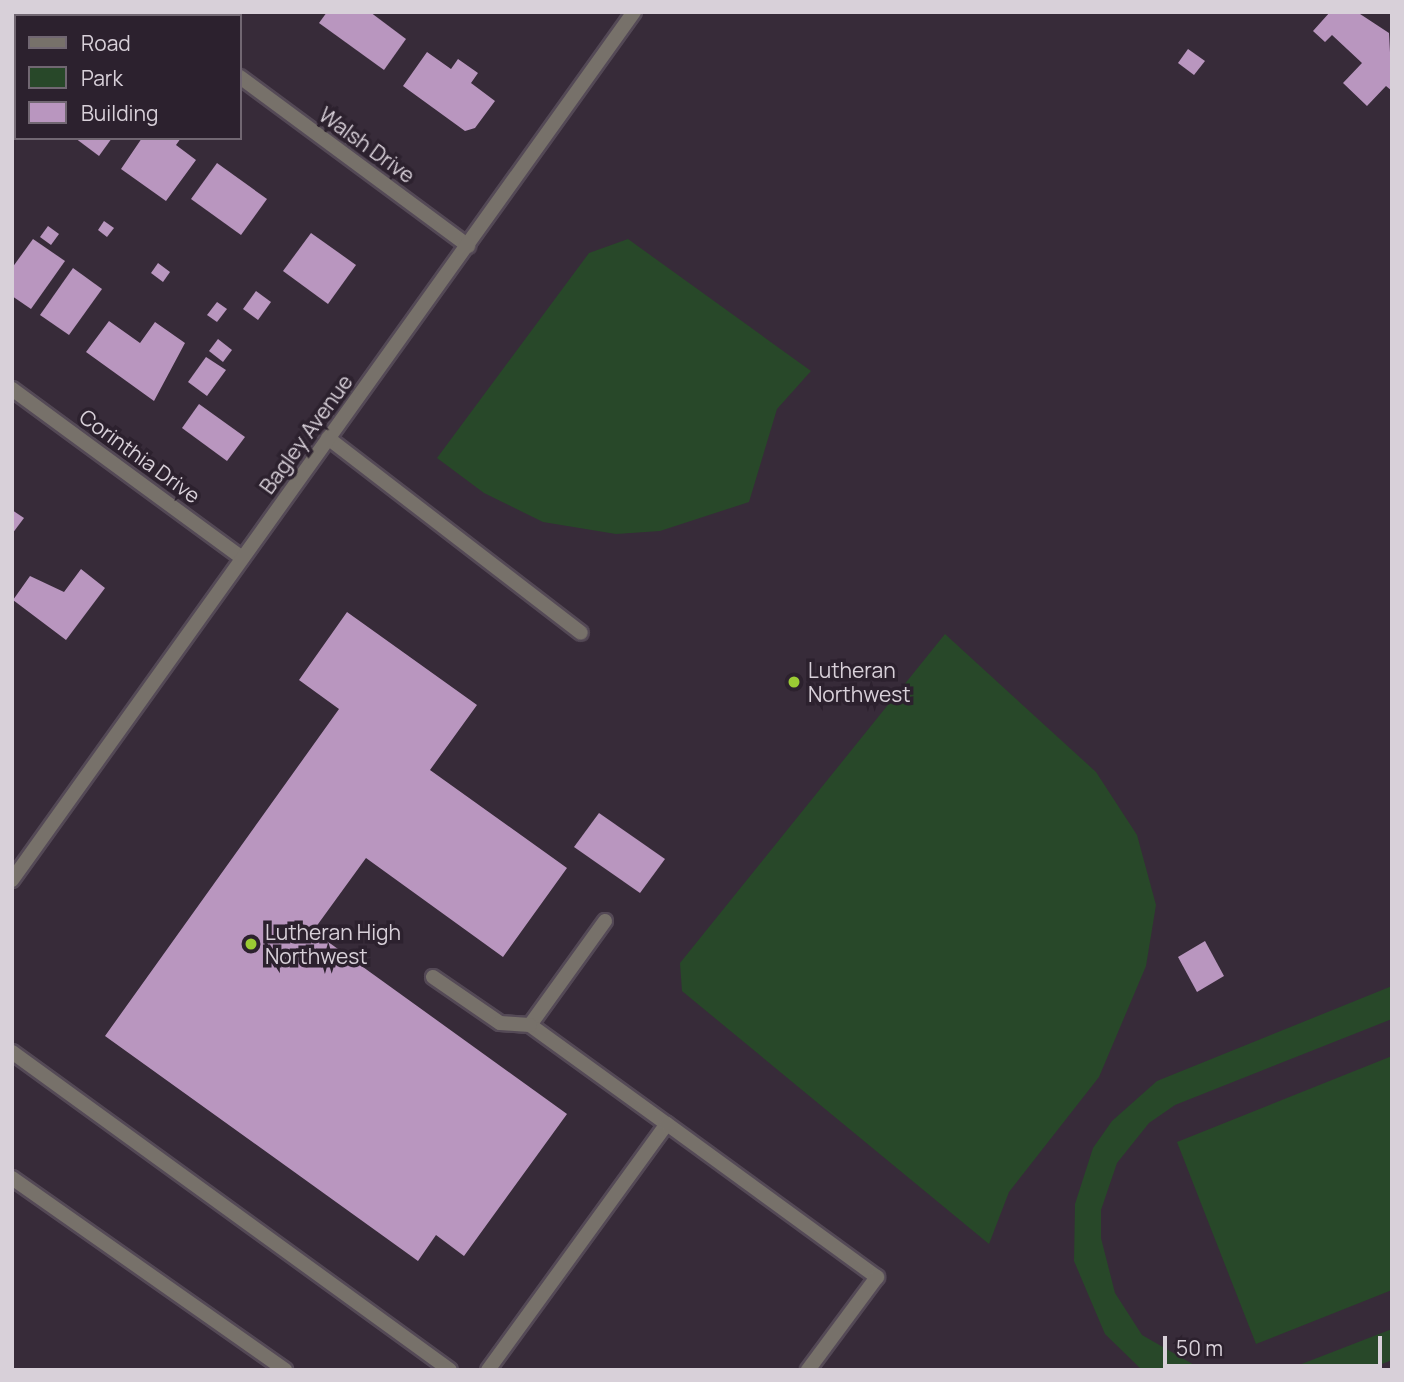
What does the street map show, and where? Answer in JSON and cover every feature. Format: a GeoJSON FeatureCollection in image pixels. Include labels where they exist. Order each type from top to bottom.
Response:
{"type":"FeatureCollection","features":[{"type":"Feature","properties":{"kind":"street","name":"Bagley Avenue"},"geometry":{"type":"LineString","coordinates":[[12,880],[634,12]]}},
{"type":"Feature","properties":{"kind":"street","name":"Walsh Drive"},"geometry":{"type":"LineString","coordinates":[[242,79],[468,246]]}},
{"type":"Feature","properties":{"kind":"street","name":"Corinthia Drive"},"geometry":{"type":"LineString","coordinates":[[12,389],[242,558]]}},
{"type":"Feature","properties":{"kind":"street"},"geometry":{"type":"LineString","coordinates":[[328,438],[581,633]]}},
{"type":"Feature","properties":{"kind":"street"},"geometry":{"type":"LineString","coordinates":[[530,1025],[605,920]]}},
{"type":"Feature","properties":{"kind":"street"},"geometry":{"type":"LineString","coordinates":[[433,977],[500,1023],[530,1025],[877,1277],[808,1370]]}},
{"type":"Feature","properties":{"kind":"street"},"geometry":{"type":"LineString","coordinates":[[12,1052],[450,1370]]}},
{"type":"Feature","properties":{"kind":"street"},"geometry":{"type":"LineString","coordinates":[[488,1370],[667,1124]]}},
{"type":"Feature","properties":{"kind":"street"},"geometry":{"type":"LineString","coordinates":[[12,1178],[285,1370]]}},
{"type":"Feature","properties":{"kind":"green space"},"geometry":{"type":"Polygon","coordinates":[[[628,239],[811,371],[777,409],[749,502],[660,531],[616,534],[543,522],[484,493],[437,458],[589,253],[628,239]]]}},
{"type":"Feature","properties":{"kind":"green space"},"geometry":{"type":"Polygon","coordinates":[[[945,634],[1096,772],[1137,835],[1156,905],[1146,966],[1099,1077],[1009,1192],[989,1244],[682,991],[680,963],[945,634]]]}},
{"type":"Feature","properties":{"kind":"green space"},"geometry":{"type":"Polygon","coordinates":[[[1392,986],[1392,1019],[1175,1105],[1149,1123],[1117,1163],[1101,1210],[1101,1238],[1115,1293],[1142,1335],[1203,1370],[1142,1370],[1105,1334],[1074,1261],[1075,1204],[1093,1148],[1112,1121],[1157,1081],[1392,986]]]}},
{"type":"Feature","properties":{"kind":"green space"},"geometry":{"type":"Polygon","coordinates":[[[1392,1056],[1392,1290],[1256,1344],[1177,1142],[1392,1056]]]}},
{"type":"Feature","properties":{"kind":"green space"},"geometry":{"type":"Polygon","coordinates":[[[1392,1329],[1392,1360],[1367,1370],[1286,1370],[1392,1329]]]}},
{"type":"Feature","properties":{"kind":"building"},"geometry":{"type":"Polygon","coordinates":[[[327,12],[370,12],[406,39],[384,70],[319,23],[327,12]]]}},
{"type":"Feature","properties":{"kind":"building"},"geometry":{"type":"Polygon","coordinates":[[[1330,12],[1357,12],[1389,33],[1392,91],[1386,86],[1367,106],[1343,83],[1362,63],[1332,35],[1325,42],[1313,31],[1330,12]]]}},
{"type":"Feature","properties":{"kind":"building"},"geometry":{"type":"Polygon","coordinates":[[[1188,49],[1205,61],[1194,75],[1178,63],[1188,49]]]}},
{"type":"Feature","properties":{"kind":"building"},"geometry":{"type":"Polygon","coordinates":[[[427,52],[451,69],[458,59],[478,73],[471,83],[495,101],[475,128],[465,131],[403,86],[427,52]]]}},
{"type":"Feature","properties":{"kind":"building"},"geometry":{"type":"Polygon","coordinates":[[[78,140],[111,140],[99,156],[78,140]]]}},
{"type":"Feature","properties":{"kind":"building"},"geometry":{"type":"Polygon","coordinates":[[[141,140],[180,140],[176,145],[196,160],[166,201],[121,169],[141,140]]]}},
{"type":"Feature","properties":{"kind":"building"},"geometry":{"type":"Polygon","coordinates":[[[217,163],[267,199],[241,235],[191,199],[217,163]]]}},
{"type":"Feature","properties":{"kind":"building"},"geometry":{"type":"Polygon","coordinates":[[[104,221],[114,228],[107,237],[98,230],[104,221]]]}},
{"type":"Feature","properties":{"kind":"building"},"geometry":{"type":"Polygon","coordinates":[[[48,226],[59,234],[51,245],[40,237],[48,226]]]}},
{"type":"Feature","properties":{"kind":"building"},"geometry":{"type":"Polygon","coordinates":[[[311,233],[356,265],[328,304],[283,271],[311,233]]]}},
{"type":"Feature","properties":{"kind":"building"},"geometry":{"type":"Polygon","coordinates":[[[33,239],[65,261],[31,309],[12,296],[12,268],[33,239]]]}},
{"type":"Feature","properties":{"kind":"building"},"geometry":{"type":"Polygon","coordinates":[[[158,263],[170,272],[163,282],[151,273],[158,263]]]}},
{"type":"Feature","properties":{"kind":"building"},"geometry":{"type":"Polygon","coordinates":[[[73,268],[102,289],[69,335],[40,315],[73,268]]]}},
{"type":"Feature","properties":{"kind":"building"},"geometry":{"type":"Polygon","coordinates":[[[256,291],[271,302],[258,320],[243,309],[256,291]]]}},
{"type":"Feature","properties":{"kind":"building"},"geometry":{"type":"Polygon","coordinates":[[[217,302],[227,309],[217,322],[207,315],[217,302]]]}},
{"type":"Feature","properties":{"kind":"building"},"geometry":{"type":"Polygon","coordinates":[[[109,321],[140,343],[155,322],[185,343],[154,401],[86,352],[109,321]]]}},
{"type":"Feature","properties":{"kind":"building"},"geometry":{"type":"Polygon","coordinates":[[[218,339],[232,350],[223,362],[209,351],[218,339]]]}},
{"type":"Feature","properties":{"kind":"building"},"geometry":{"type":"Polygon","coordinates":[[[206,357],[226,370],[207,396],[188,382],[206,357]]]}},
{"type":"Feature","properties":{"kind":"building"},"geometry":{"type":"Polygon","coordinates":[[[199,404],[245,437],[227,461],[182,428],[199,404]]]}},
{"type":"Feature","properties":{"kind":"building"},"geometry":{"type":"Polygon","coordinates":[[[12,510],[24,518],[12,534],[12,510]]]}},
{"type":"Feature","properties":{"kind":"building"},"geometry":{"type":"Polygon","coordinates":[[[81,569],[105,588],[66,640],[13,600],[30,576],[64,592],[81,569]]]}},
{"type":"Feature","properties":{"kind":"building","name":"Lutheran High Northwest"},"geometry":{"type":"Polygon","coordinates":[[[347,612],[477,705],[430,770],[567,868],[503,957],[366,858],[313,931],[567,1114],[464,1256],[436,1235],[418,1261],[105,1036],[339,709],[299,680],[347,612]]]}},
{"type":"Feature","properties":{"kind":"building"},"geometry":{"type":"Polygon","coordinates":[[[599,813],[665,859],[640,893],[574,847],[599,813]]]}},
{"type":"Feature","properties":{"kind":"building"},"geometry":{"type":"Polygon","coordinates":[[[1205,941],[1224,976],[1197,992],[1178,957],[1205,941]]]}},
{"type":"Feature","properties":{"kind":"place","name":"Lutheran Northwest"},"geometry":{"type":"Point","coordinates":[794,682]}},
{"type":"Feature","properties":{"kind":"place","name":"Lutheran High Northwest"},"geometry":{"type":"Point","coordinates":[251,944]}}]}
